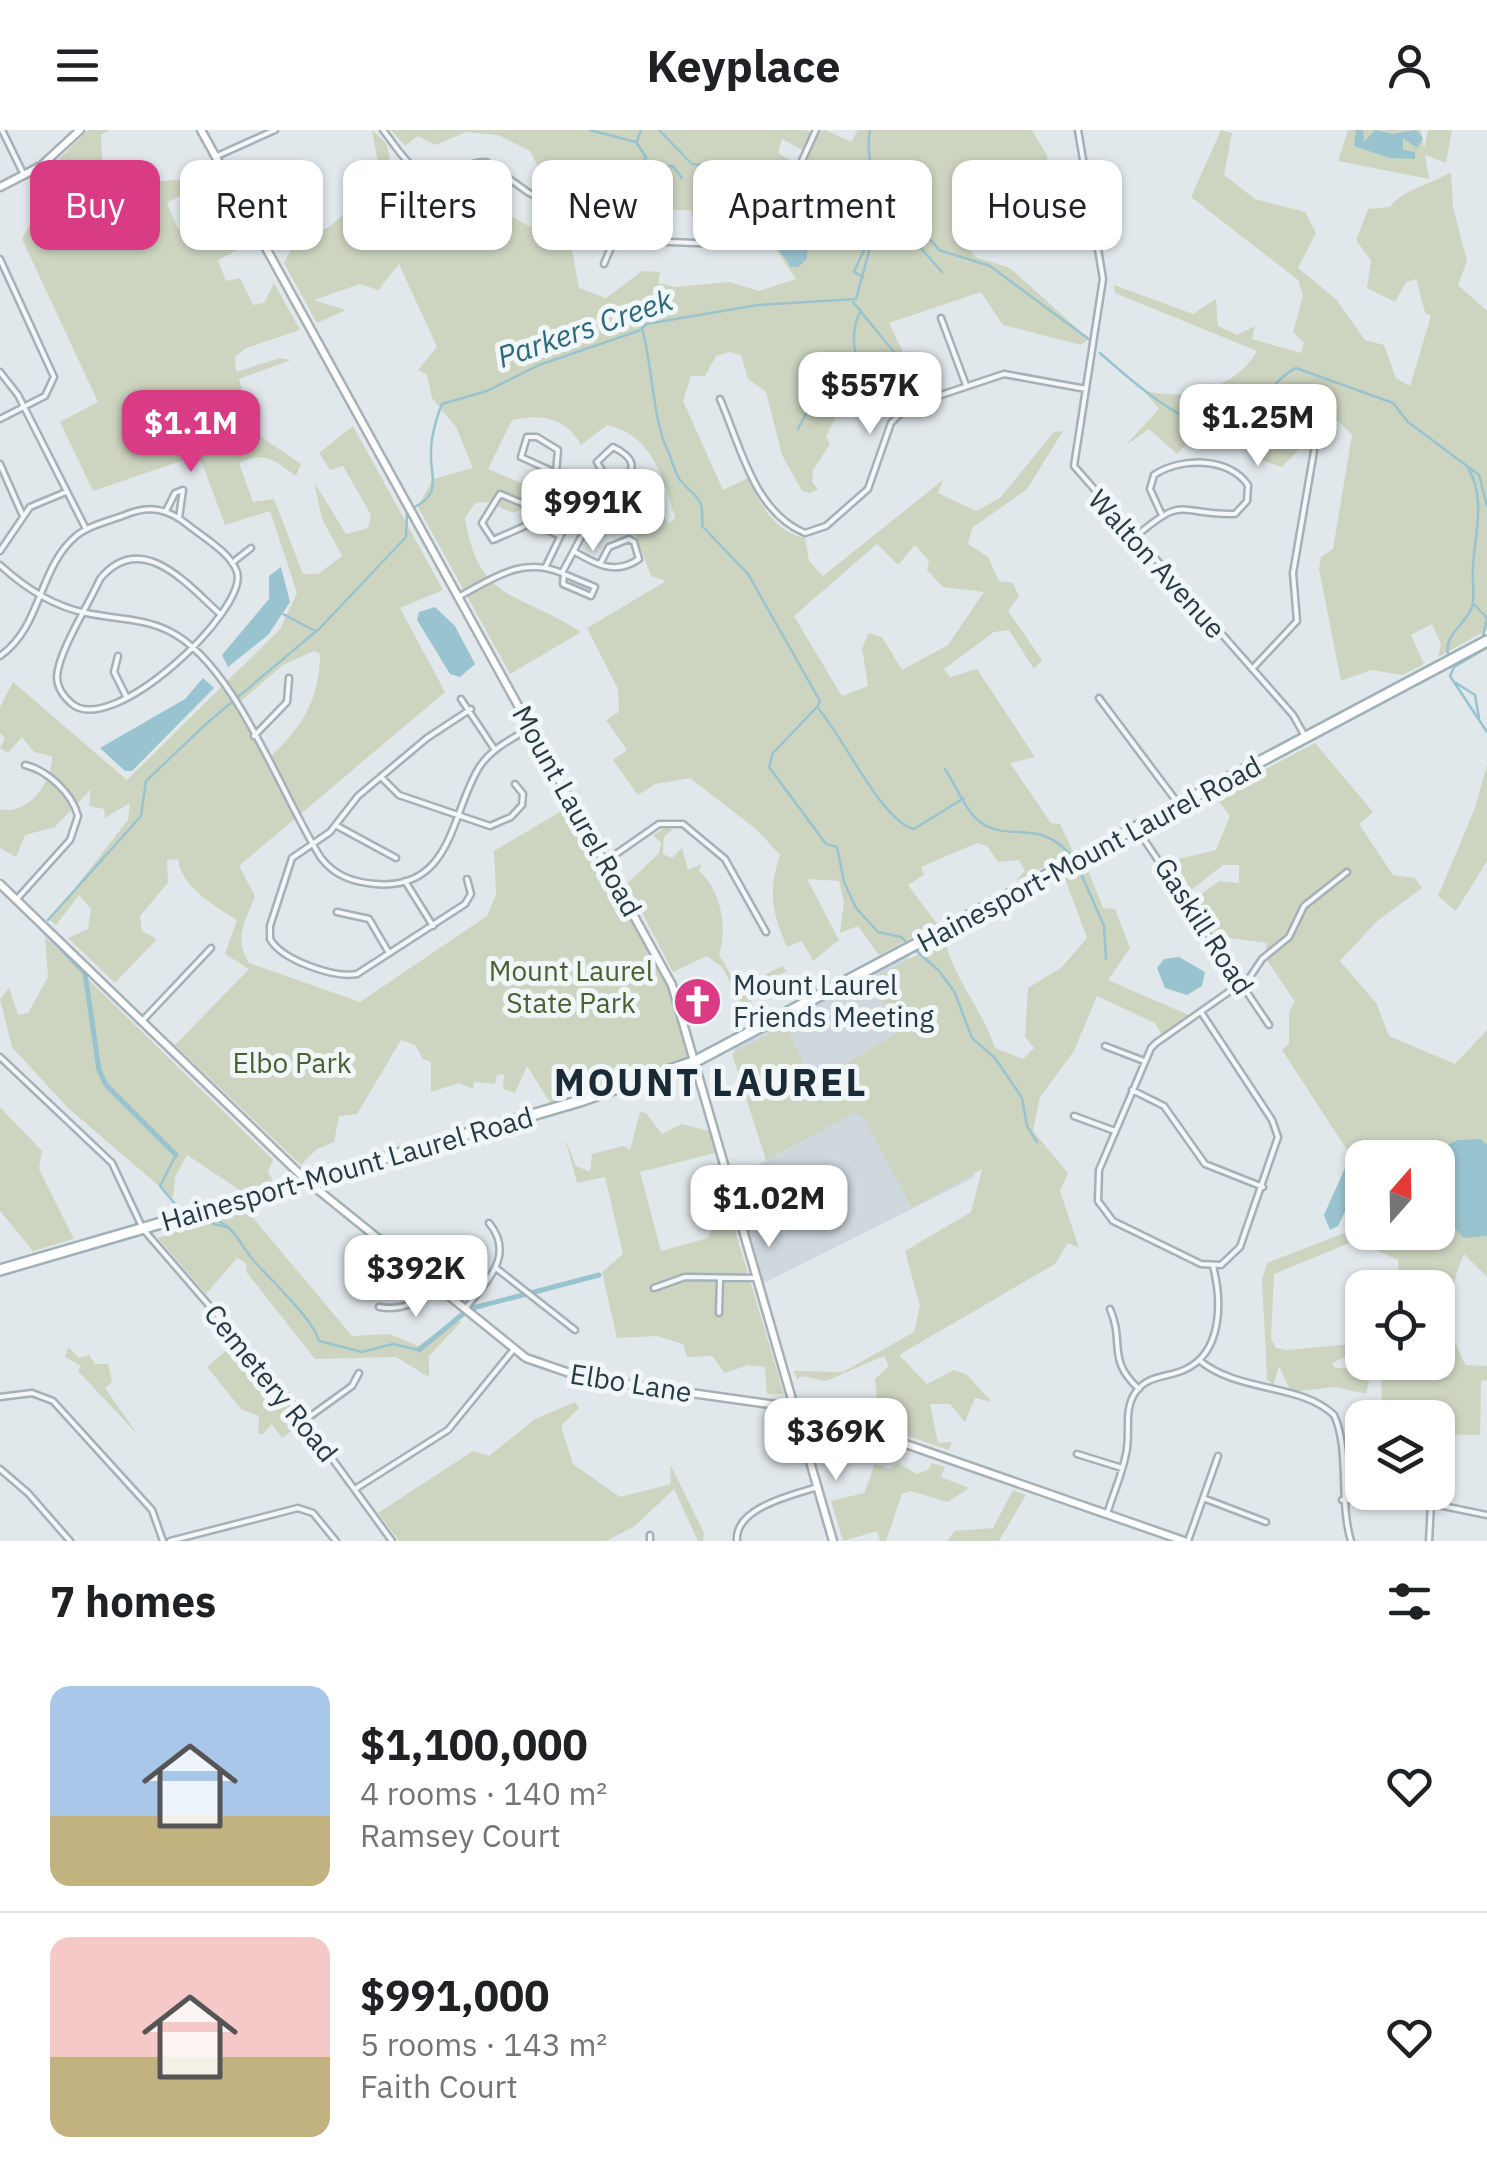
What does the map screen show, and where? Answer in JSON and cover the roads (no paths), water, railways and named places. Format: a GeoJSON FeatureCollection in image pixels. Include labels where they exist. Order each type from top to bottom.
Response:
{"type":"FeatureCollection","features":[{"type":"Feature","properties":{"kind":"main road"},"geometry":{"type":"LineString","coordinates":[[0,188],[54,156],[80,130]]}},
{"type":"Feature","properties":{"kind":"main road","name":"Mount Laurel Road"},"geometry":{"type":"LineString","coordinates":[[201,130],[672,985],[833,1541]]}},
{"type":"Feature","properties":{"kind":"main road","name":"Hainesport-Mount Laurel Road"},"geometry":{"type":"LineString","coordinates":[[0,1270],[590,1098],[696,1061],[1487,642]]}},
{"type":"Feature","properties":{"kind":"main road","name":"Elbo Lane"},"geometry":{"type":"LineString","coordinates":[[0,884],[307,1181],[514,1349],[546,1368],[584,1378],[796,1406],[1186,1541]]}},
{"type":"Feature","properties":{"kind":"street"},"geometry":{"type":"LineString","coordinates":[[2,130],[25,176]]}},
{"type":"Feature","properties":{"kind":"street"},"geometry":{"type":"LineString","coordinates":[[217,156],[275,130]]}},
{"type":"Feature","properties":{"kind":"street"},"geometry":{"type":"LineString","coordinates":[[383,130],[426,177],[440,178],[472,164],[488,162],[532,194]]}},
{"type":"Feature","properties":{"kind":"street"},"geometry":{"type":"LineString","coordinates":[[673,243],[756,243],[771,229],[816,130]]}},
{"type":"Feature","properties":{"kind":"street","name":"Walton Avenue"},"geometry":{"type":"LineString","coordinates":[[1078,130],[1104,279],[1074,466],[1301,725],[1306,738]]}},
{"type":"Feature","properties":{"kind":"street"},"geometry":{"type":"LineString","coordinates":[[604,264],[610,250]]}},
{"type":"Feature","properties":{"kind":"street"},"geometry":{"type":"LineString","coordinates":[[0,259],[53,372],[48,393],[0,420]]}},
{"type":"Feature","properties":{"kind":"street"},"geometry":{"type":"LineString","coordinates":[[941,318],[966,386]]}},
{"type":"Feature","properties":{"kind":"street"},"geometry":{"type":"LineString","coordinates":[[0,372],[24,407],[86,530]]}},
{"type":"Feature","properties":{"kind":"street"},"geometry":{"type":"LineString","coordinates":[[720,399],[763,500],[784,524],[805,533],[826,526],[868,489],[891,423],[908,406],[1004,374],[1086,389]]}},
{"type":"Feature","properties":{"kind":"street"},"geometry":{"type":"LineString","coordinates":[[556,473],[560,453],[556,447],[537,437],[526,438],[520,457],[556,473],[576,510],[587,513],[588,522]]}},
{"type":"Feature","properties":{"kind":"street"},"geometry":{"type":"LineString","coordinates":[[458,597],[522,566],[546,566],[563,573],[594,587],[592,596],[563,584],[563,573],[602,498],[628,480],[632,470],[620,449],[613,447],[597,462],[613,490]]}},
{"type":"Feature","properties":{"kind":"street"},"geometry":{"type":"LineString","coordinates":[[1252,669],[1298,621],[1293,574],[1314,451]]}},
{"type":"Feature","properties":{"kind":"street"},"geometry":{"type":"LineString","coordinates":[[1134,538],[1161,513],[1179,507],[1235,514],[1247,501],[1248,485],[1226,467],[1184,462],[1164,468],[1154,475],[1150,489],[1161,513]]}},
{"type":"Feature","properties":{"kind":"street"},"geometry":{"type":"LineString","coordinates":[[0,464],[23,516]]}},
{"type":"Feature","properties":{"kind":"street"},"geometry":{"type":"LineString","coordinates":[[167,509],[176,491],[183,490],[179,518]]}},
{"type":"Feature","properties":{"kind":"street"},"geometry":{"type":"LineString","coordinates":[[0,552],[23,516],[41,500],[66,492]]}},
{"type":"Feature","properties":{"kind":"street"},"geometry":{"type":"LineString","coordinates":[[532,523],[492,540],[482,524],[500,494],[524,504],[532,523],[560,536]]}},
{"type":"Feature","properties":{"kind":"street"},"geometry":{"type":"LineString","coordinates":[[0,655],[22,638],[62,551],[86,530],[139,509],[167,509],[179,518],[232,563],[238,588],[219,612],[192,646],[168,673],[104,710],[89,712],[75,707],[60,688],[58,670],[102,576],[142,558],[166,566],[219,612]]}},
{"type":"Feature","properties":{"kind":"street"},"geometry":{"type":"LineString","coordinates":[[546,566],[576,510]]}},
{"type":"Feature","properties":{"kind":"street"},"geometry":{"type":"LineString","coordinates":[[575,552],[600,564],[618,568],[636,562],[640,555],[629,539],[609,547],[600,564]]}},
{"type":"Feature","properties":{"kind":"street"},"geometry":{"type":"LineString","coordinates":[[232,563],[250,548]]}},
{"type":"Feature","properties":{"kind":"street"},"geometry":{"type":"LineString","coordinates":[[0,565],[41,596],[85,613],[156,625],[192,646],[220,676],[324,863],[348,879],[383,884],[404,880],[445,851],[476,773],[495,750],[530,728]]}},
{"type":"Feature","properties":{"kind":"street"},"geometry":{"type":"LineString","coordinates":[[118,656],[114,672],[126,696]]}},
{"type":"Feature","properties":{"kind":"street"},"geometry":{"type":"LineString","coordinates":[[254,736],[285,706],[290,695],[288,678]]}},
{"type":"Feature","properties":{"kind":"street"},"geometry":{"type":"LineString","coordinates":[[460,698],[495,750]]}},
{"type":"Feature","properties":{"kind":"street"},"geometry":{"type":"LineString","coordinates":[[1099,698],[1180,806]]}},
{"type":"Feature","properties":{"kind":"street"},"geometry":{"type":"LineString","coordinates":[[467,878],[468,901],[348,975],[274,947],[270,926],[286,867],[337,826],[355,800],[381,777],[440,728],[471,709]]}},
{"type":"Feature","properties":{"kind":"street"},"geometry":{"type":"LineString","coordinates":[[16,900],[70,840],[78,816],[72,799],[38,768],[25,765]]}},
{"type":"Feature","properties":{"kind":"street"},"geometry":{"type":"LineString","coordinates":[[381,777],[396,794],[490,826],[511,817],[523,802],[515,784]]}},
{"type":"Feature","properties":{"kind":"street"},"geometry":{"type":"LineString","coordinates":[[606,861],[659,824],[684,824],[725,858],[766,932]]}},
{"type":"Feature","properties":{"kind":"street"},"geometry":{"type":"LineString","coordinates":[[337,826],[396,858]]}},
{"type":"Feature","properties":{"kind":"street","name":"Gaskill Road"},"geometry":{"type":"LineString","coordinates":[[1137,829],[1269,1025]]}},
{"type":"Feature","properties":{"kind":"street"},"geometry":{"type":"LineString","coordinates":[[1213,1266],[1118,1224],[1102,1210],[1096,1180],[1154,1045],[1241,984],[1262,958],[1289,937],[1304,906],[1347,872]]}},
{"type":"Feature","properties":{"kind":"street"},"geometry":{"type":"LineString","coordinates":[[404,880],[432,926]]}},
{"type":"Feature","properties":{"kind":"street"},"geometry":{"type":"LineString","coordinates":[[337,912],[369,919],[389,953]]}},
{"type":"Feature","properties":{"kind":"street"},"geometry":{"type":"LineString","coordinates":[[142,1020],[211,948]]}},
{"type":"Feature","properties":{"kind":"street"},"geometry":{"type":"LineString","coordinates":[[1201,1012],[1275,1126],[1277,1148],[1237,1252],[1213,1266]]}},
{"type":"Feature","properties":{"kind":"street"},"geometry":{"type":"LineString","coordinates":[[1105,1046],[1144,1062]]}},
{"type":"Feature","properties":{"kind":"street","name":"Cemetery Road"},"geometry":{"type":"LineString","coordinates":[[0,1057],[107,1157],[128,1189],[144,1229],[305,1420],[392,1541]]}},
{"type":"Feature","properties":{"kind":"street"},"geometry":{"type":"LineString","coordinates":[[1132,1090],[1164,1106],[1206,1164],[1262,1188]]}},
{"type":"Feature","properties":{"kind":"street"},"geometry":{"type":"LineString","coordinates":[[1074,1116],[1115,1131]]}},
{"type":"Feature","properties":{"kind":"street"},"geometry":{"type":"LineString","coordinates":[[465,1310],[496,1268],[501,1244],[489,1223]]}},
{"type":"Feature","properties":{"kind":"street"},"geometry":{"type":"LineString","coordinates":[[1107,1514],[1122,1468],[1129,1410],[1139,1389],[1199,1360],[1218,1317],[1213,1266]]}},
{"type":"Feature","properties":{"kind":"street"},"geometry":{"type":"LineString","coordinates":[[496,1268],[575,1330]]}},
{"type":"Feature","properties":{"kind":"street"},"geometry":{"type":"LineString","coordinates":[[654,1288],[685,1278],[758,1278]]}},
{"type":"Feature","properties":{"kind":"street"},"geometry":{"type":"LineString","coordinates":[[720,1279],[720,1313]]}},
{"type":"Feature","properties":{"kind":"street"},"geometry":{"type":"LineString","coordinates":[[379,1307],[394,1309],[417,1302],[434,1285]]}},
{"type":"Feature","properties":{"kind":"street"},"geometry":{"type":"LineString","coordinates":[[1110,1310],[1115,1324],[1117,1362],[1139,1389]]}},
{"type":"Feature","properties":{"kind":"street"},"geometry":{"type":"LineString","coordinates":[[355,1488],[448,1430],[514,1349]]}},
{"type":"Feature","properties":{"kind":"street"},"geometry":{"type":"LineString","coordinates":[[1199,1360],[1224,1378],[1330,1411],[1339,1431],[1342,1500],[1351,1541]]}},
{"type":"Feature","properties":{"kind":"street"},"geometry":{"type":"LineString","coordinates":[[305,1420],[352,1386],[359,1373]]}},
{"type":"Feature","properties":{"kind":"street"},"geometry":{"type":"LineString","coordinates":[[0,1397],[32,1394],[53,1401],[152,1510],[166,1541],[298,1508],[313,1512],[336,1541]]}},
{"type":"Feature","properties":{"kind":"street"},"geometry":{"type":"LineString","coordinates":[[1078,1454],[1122,1468]]}},
{"type":"Feature","properties":{"kind":"street"},"geometry":{"type":"LineString","coordinates":[[1186,1541],[1218,1456]]}},
{"type":"Feature","properties":{"kind":"street"},"geometry":{"type":"LineString","coordinates":[[0,1469],[28,1493],[66,1540]]}},
{"type":"Feature","properties":{"kind":"street"},"geometry":{"type":"LineString","coordinates":[[738,1541],[737,1528],[744,1517],[818,1487]]}},
{"type":"Feature","properties":{"kind":"street"},"geometry":{"type":"LineString","coordinates":[[1203,1498],[1266,1522]]}},
{"type":"Feature","properties":{"kind":"street"},"geometry":{"type":"LineString","coordinates":[[1455,1509],[1487,1515]]}},
{"type":"Feature","properties":{"kind":"street"},"geometry":{"type":"LineString","coordinates":[[1429,1541],[1431,1510]]}},
{"type":"Feature","properties":{"kind":"water"},"geometry":{"type":"Polygon","coordinates":[[[1356,130],[1363,130],[1364,142],[1375,130],[1393,134],[1416,130],[1423,138],[1417,148],[1403,138],[1403,150],[1415,152],[1415,159],[1389,158],[1354,146],[1356,130]]]}},
{"type":"Feature","properties":{"kind":"water"},"geometry":{"type":"Polygon","coordinates":[[[779,250],[807,250],[807,259],[798,267],[791,267],[779,250]]]}},
{"type":"Feature","properties":{"kind":"water"},"geometry":{"type":"Polygon","coordinates":[[[281,567],[290,602],[268,635],[228,667],[222,655],[269,599],[269,576],[281,567]]]}},
{"type":"Feature","properties":{"kind":"water"},"geometry":{"type":"Polygon","coordinates":[[[435,607],[455,626],[475,664],[460,677],[450,674],[417,620],[419,612],[435,607]]]}},
{"type":"Feature","properties":{"kind":"water"},"geometry":{"type":"Polygon","coordinates":[[[203,678],[214,688],[132,771],[125,771],[100,748],[185,699],[203,678]]]}},
{"type":"Feature","properties":{"kind":"water"},"geometry":{"type":"Polygon","coordinates":[[[1179,957],[1205,972],[1202,986],[1187,995],[1165,988],[1157,968],[1164,959],[1179,957]]]}},
{"type":"Feature","properties":{"kind":"water"},"geometry":{"type":"Polygon","coordinates":[[[1481,1139],[1487,1145],[1487,1236],[1464,1238],[1455,1229],[1457,1140],[1481,1139]]]}},
{"type":"Feature","properties":{"kind":"water"},"geometry":{"type":"Polygon","coordinates":[[[1345,1168],[1345,1211],[1338,1226],[1330,1230],[1324,1215],[1345,1168]]]}},
{"type":"Feature","properties":{"kind":"waterway"},"geometry":{"type":"LineString","coordinates":[[590,130],[636,142],[646,157],[641,166],[673,166],[682,178]]}},
{"type":"Feature","properties":{"kind":"waterway"},"geometry":{"type":"LineString","coordinates":[[637,141],[641,130]]}},
{"type":"Feature","properties":{"kind":"waterway"},"geometry":{"type":"LineString","coordinates":[[659,130],[693,164]]}},
{"type":"Feature","properties":{"kind":"waterway"},"geometry":{"type":"LineString","coordinates":[[870,130],[872,171],[891,205],[914,230],[939,250],[990,266],[1090,340]]}},
{"type":"Feature","properties":{"kind":"waterway","name":"Parkers Creek"},"geometry":{"type":"LineString","coordinates":[[863,277],[854,272],[864,250]]}},
{"type":"Feature","properties":{"kind":"waterway","name":"Parkers Creek"},"geometry":{"type":"LineString","coordinates":[[413,508],[432,491],[432,441],[442,404],[487,391],[539,365],[641,330],[646,324],[758,305],[856,299],[869,250]]}},
{"type":"Feature","properties":{"kind":"waterway"},"geometry":{"type":"LineString","coordinates":[[922,250],[942,272]]}},
{"type":"Feature","properties":{"kind":"waterway"},"geometry":{"type":"LineString","coordinates":[[798,429],[820,387],[858,369],[863,362],[880,364],[898,357],[853,302]]}},
{"type":"Feature","properties":{"kind":"waterway"},"geometry":{"type":"LineString","coordinates":[[861,310],[854,337],[861,361]]}},
{"type":"Feature","properties":{"kind":"waterway"},"geometry":{"type":"LineString","coordinates":[[642,328],[663,439],[678,477],[700,503],[702,526],[748,574],[820,701],[817,707],[876,795],[901,823],[914,829],[964,798]]}},
{"type":"Feature","properties":{"kind":"waterway"},"geometry":{"type":"LineString","coordinates":[[1100,353],[1162,403],[1200,424],[1217,427],[1241,420],[1296,368],[1393,403],[1408,422],[1479,475],[1487,506]]}},
{"type":"Feature","properties":{"kind":"waterway"},"geometry":{"type":"LineString","coordinates":[[1448,654],[1449,640],[1473,602],[1478,505],[1468,468]]}},
{"type":"Feature","properties":{"kind":"waterway","name":"Parkers Creek"},"geometry":{"type":"LineString","coordinates":[[48,920],[141,816],[146,781],[207,723],[320,628],[406,537],[407,512]]}},
{"type":"Feature","properties":{"kind":"waterway"},"geometry":{"type":"LineString","coordinates":[[1474,604],[1487,618],[1483,636]]}},
{"type":"Feature","properties":{"kind":"waterway"},"geometry":{"type":"LineString","coordinates":[[283,614],[315,631]]}},
{"type":"Feature","properties":{"kind":"waterway"},"geometry":{"type":"LineString","coordinates":[[1486,648],[1454,667],[1450,676],[1487,732]]}},
{"type":"Feature","properties":{"kind":"waterway"},"geometry":{"type":"LineString","coordinates":[[1456,683],[1475,695],[1479,718]]}},
{"type":"Feature","properties":{"kind":"waterway"},"geometry":{"type":"LineString","coordinates":[[817,707],[773,753],[769,767],[826,844],[837,847],[844,882],[856,908],[878,932],[901,937],[939,971],[954,991],[972,1038],[995,1058],[1022,1098],[1027,1126],[1037,1142]]}},
{"type":"Feature","properties":{"kind":"waterway"},"geometry":{"type":"LineString","coordinates":[[945,769],[965,805],[980,822],[1003,831],[1047,837],[1072,856]]}},
{"type":"Feature","properties":{"kind":"waterway"},"geometry":{"type":"LineString","coordinates":[[1079,869],[1104,926],[1106,959]]}},
{"type":"Feature","properties":{"kind":"waterway","name":"Parkers Creek"},"geometry":{"type":"LineString","coordinates":[[42,929],[85,973],[99,1070],[106,1085],[176,1155]]}},
{"type":"Feature","properties":{"kind":"waterway","name":"Parkers Creek"},"geometry":{"type":"LineString","coordinates":[[176,1155],[160,1186],[182,1212]]}},
{"type":"Feature","properties":{"kind":"waterway","name":"Parkers Creek"},"geometry":{"type":"LineString","coordinates":[[209,1217],[234,1233],[300,1311],[319,1341],[362,1352],[393,1344],[419,1350]]}},
{"type":"Feature","properties":{"kind":"waterway","name":"Parkers Creek"},"geometry":{"type":"LineString","coordinates":[[194,1219],[226,1227]]}},
{"type":"Feature","properties":{"kind":"waterway","name":"Parkers Creek"},"geometry":{"type":"LineString","coordinates":[[419,1350],[469,1309],[599,1275]]}},
{"type":"Feature","properties":{"kind":"place","name":"Mount Laurel Friends Meeting"},"geometry":{"type":"Point","coordinates":[698,1001]}},
{"type":"Feature","properties":{"kind":"district","name":"MOUNT LAUREL"},"geometry":{"type":"Point","coordinates":[711,1083]}},
{"type":"Feature","properties":{"kind":"park label","name":"Mount Laurel State Park"},"geometry":{"type":"Point","coordinates":[571,987]}},
{"type":"Feature","properties":{"kind":"park label","name":"Elbo Park"},"geometry":{"type":"Point","coordinates":[292,1063]}}]}
